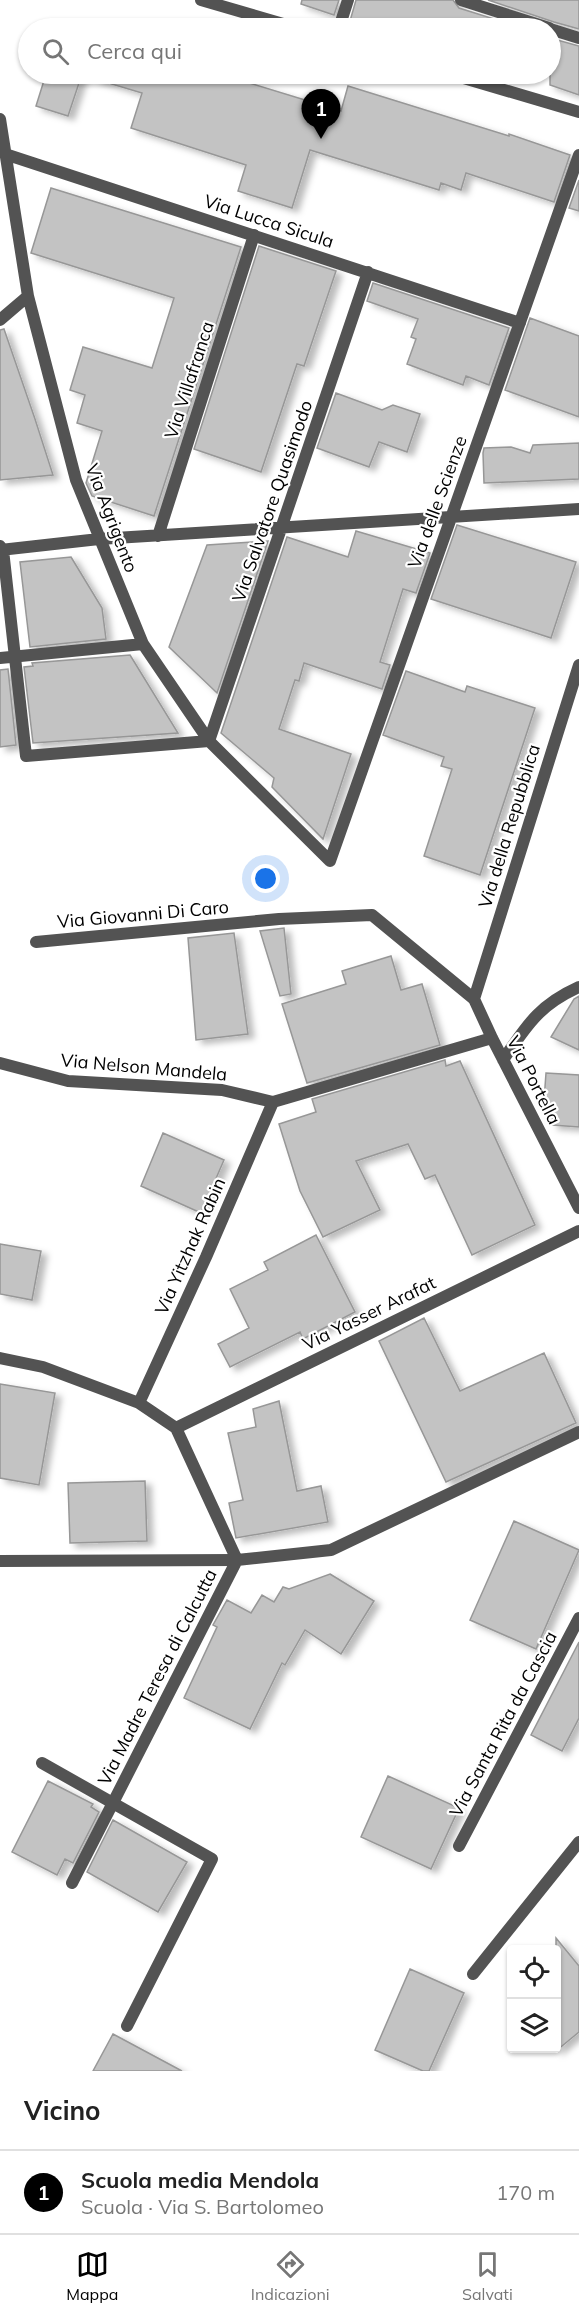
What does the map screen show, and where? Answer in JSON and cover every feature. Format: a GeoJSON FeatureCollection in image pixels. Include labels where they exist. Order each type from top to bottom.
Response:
{"type":"FeatureCollection","features":[{"type":"Feature","properties":{"kind":"street"},"geometry":{"type":"LineString","coordinates":[[201,0],[263,18]]}},
{"type":"Feature","properties":{"kind":"street"},"geometry":{"type":"LineString","coordinates":[[342,18],[348,0]]}},
{"type":"Feature","properties":{"kind":"street"},"geometry":{"type":"LineString","coordinates":[[460,0],[516,18]]}},
{"type":"Feature","properties":{"kind":"street"},"geometry":{"type":"LineString","coordinates":[[561,32],[579,38]]}},
{"type":"Feature","properties":{"kind":"street"},"geometry":{"type":"LineString","coordinates":[[484,84],[579,112]]}},
{"type":"Feature","properties":{"kind":"street","name":"Via Agrigento"},"geometry":{"type":"LineString","coordinates":[[0,119],[5,154],[5,189],[28,296],[76,480],[144,644],[209,741],[330,861]]}},
{"type":"Feature","properties":{"kind":"street","name":"Via Lucca Sicula"},"geometry":{"type":"LineString","coordinates":[[5,154],[520,323]]}},
{"type":"Feature","properties":{"kind":"street","name":"Via delle Scienze"},"geometry":{"type":"LineString","coordinates":[[330,861],[579,155]]}},
{"type":"Feature","properties":{"kind":"street","name":"Via Villafranca"},"geometry":{"type":"LineString","coordinates":[[158,536],[254,235]]}},
{"type":"Feature","properties":{"kind":"street","name":"Via Salvatore Quasimodo"},"geometry":{"type":"LineString","coordinates":[[209,741],[368,272]]}},
{"type":"Feature","properties":{"kind":"street"},"geometry":{"type":"LineString","coordinates":[[0,320],[28,296]]}},
{"type":"Feature","properties":{"kind":"street"},"geometry":{"type":"LineString","coordinates":[[209,741],[26,756],[1,549],[99,539],[579,509]]}},
{"type":"Feature","properties":{"kind":"street"},"geometry":{"type":"LineString","coordinates":[[0,658],[144,644]]}},
{"type":"Feature","properties":{"kind":"street","name":"Via della Repubblica"},"geometry":{"type":"LineString","coordinates":[[474,999],[579,665]]}},
{"type":"Feature","properties":{"kind":"street","name":"Via Giovanni Di Caro"},"geometry":{"type":"LineString","coordinates":[[36,942],[279,919],[372,915],[474,999]]}},
{"type":"Feature","properties":{"kind":"street"},"geometry":{"type":"LineString","coordinates":[[503,1060],[536,1014],[551,1002],[579,987]]}},
{"type":"Feature","properties":{"kind":"street","name":"Via Portella"},"geometry":{"type":"LineString","coordinates":[[474,999],[579,1208]]}},
{"type":"Feature","properties":{"kind":"street","name":"Via Nelson Mandela"},"geometry":{"type":"LineString","coordinates":[[0,1063],[68,1081],[222,1090],[273,1102],[492,1038]]}},
{"type":"Feature","properties":{"kind":"street","name":"Via Yitzhak Rabin"},"geometry":{"type":"LineString","coordinates":[[139,1402],[206,1257],[273,1102]]}},
{"type":"Feature","properties":{"kind":"street","name":"Via Yasser Arafat"},"geometry":{"type":"LineString","coordinates":[[176,1428],[579,1231]]}},
{"type":"Feature","properties":{"kind":"street"},"geometry":{"type":"LineString","coordinates":[[0,1358],[43,1367],[139,1402],[176,1428],[237,1560],[0,1561]]}},
{"type":"Feature","properties":{"kind":"street","name":"Via Madre Teresa di Calcutta"},"geometry":{"type":"LineString","coordinates":[[72,1883],[237,1560],[332,1550],[579,1432]]}},
{"type":"Feature","properties":{"kind":"street","name":"Via Santa Rita da Cascia"},"geometry":{"type":"LineString","coordinates":[[459,1846],[579,1618]]}},
{"type":"Feature","properties":{"kind":"street"},"geometry":{"type":"LineString","coordinates":[[42,1763],[212,1859],[127,2026]]}},
{"type":"Feature","properties":{"kind":"street"},"geometry":{"type":"LineString","coordinates":[[473,1974],[579,1842]]}},
{"type":"Feature","properties":{"kind":"building"},"geometry":{"type":"Polygon","coordinates":[[[302,0],[339,0],[334,15],[301,4],[302,0]]]}},
{"type":"Feature","properties":{"kind":"building"},"geometry":{"type":"Polygon","coordinates":[[[356,0],[453,0],[459,8],[491,18],[351,18],[356,0]]]}},
{"type":"Feature","properties":{"kind":"building"},"geometry":{"type":"Polygon","coordinates":[[[488,0],[579,0],[579,29],[561,24],[561,18],[542,18],[488,0]]]}},
{"type":"Feature","properties":{"kind":"building"},"geometry":{"type":"Polygon","coordinates":[[[561,41],[579,46],[579,95],[550,85],[561,84],[561,41]]]}},
{"type":"Feature","properties":{"kind":"building"},"geometry":{"type":"Polygon","coordinates":[[[43,84],[79,84],[68,116],[36,106],[43,84]]]}},
{"type":"Feature","properties":{"kind":"building"},"geometry":{"type":"Polygon","coordinates":[[[112,84],[253,84],[341,111],[348,86],[509,136],[509,134],[570,155],[554,202],[466,173],[461,190],[441,183],[439,190],[310,150],[292,208],[238,191],[246,165],[131,128],[142,93],[112,84]]]}},
{"type":"Feature","properties":{"kind":"building"},"geometry":{"type":"Polygon","coordinates":[[[579,180],[579,211],[569,208],[579,180]]]}},
{"type":"Feature","properties":{"kind":"building"},"geometry":{"type":"Polygon","coordinates":[[[51,188],[241,247],[154,516],[92,496],[86,483],[102,431],[77,423],[85,395],[70,390],[83,347],[152,368],[174,298],[31,253],[51,188]]]}},
{"type":"Feature","properties":{"kind":"building"},"geometry":{"type":"Polygon","coordinates":[[[259,246],[336,271],[304,366],[297,364],[261,472],[194,449],[259,246]]]}},
{"type":"Feature","properties":{"kind":"building"},"geometry":{"type":"Polygon","coordinates":[[[373,283],[509,328],[489,385],[466,376],[463,385],[407,364],[416,339],[411,337],[418,319],[367,301],[373,283]]]}},
{"type":"Feature","properties":{"kind":"building"},"geometry":{"type":"Polygon","coordinates":[[[530,318],[579,336],[579,417],[505,390],[530,318]]]}},
{"type":"Feature","properties":{"kind":"building"},"geometry":{"type":"Polygon","coordinates":[[[4,329],[53,475],[0,480],[0,330],[4,329]]]}},
{"type":"Feature","properties":{"kind":"building"},"geometry":{"type":"Polygon","coordinates":[[[336,393],[382,410],[393,405],[420,414],[407,452],[379,442],[369,467],[317,448],[336,393]]]}},
{"type":"Feature","properties":{"kind":"building"},"geometry":{"type":"Polygon","coordinates":[[[579,443],[579,479],[484,483],[484,448],[511,447],[530,453],[533,445],[579,443]]]}},
{"type":"Feature","properties":{"kind":"building"},"geometry":{"type":"Polygon","coordinates":[[[457,525],[576,562],[551,638],[431,599],[457,525]]]}},
{"type":"Feature","properties":{"kind":"building"},"geometry":{"type":"Polygon","coordinates":[[[356,531],[430,553],[416,593],[403,589],[380,662],[390,665],[382,689],[304,663],[299,681],[295,680],[279,729],[351,754],[323,839],[272,787],[274,778],[221,733],[287,537],[348,557],[356,531]]]}},
{"type":"Feature","properties":{"kind":"building"},"geometry":{"type":"Polygon","coordinates":[[[268,541],[217,693],[169,647],[207,545],[268,541]]]}},
{"type":"Feature","properties":{"kind":"building"},"geometry":{"type":"Polygon","coordinates":[[[71,557],[102,608],[106,639],[30,647],[20,562],[71,557]]]}},
{"type":"Feature","properties":{"kind":"building"},"geometry":{"type":"Polygon","coordinates":[[[130,655],[178,733],[33,743],[24,667],[33,666],[32,663],[130,655]]]}},
{"type":"Feature","properties":{"kind":"building"},"geometry":{"type":"Polygon","coordinates":[[[8,669],[16,745],[0,747],[0,670],[8,669]]]}},
{"type":"Feature","properties":{"kind":"building"},"geometry":{"type":"Polygon","coordinates":[[[406,671],[465,692],[467,686],[535,708],[480,875],[424,856],[452,769],[441,766],[444,757],[383,735],[406,671]]]}},
{"type":"Feature","properties":{"kind":"building"},"geometry":{"type":"Polygon","coordinates":[[[284,928],[291,994],[280,996],[260,931],[284,928]]]}},
{"type":"Feature","properties":{"kind":"building"},"geometry":{"type":"Polygon","coordinates":[[[234,933],[248,1034],[196,1040],[188,938],[234,933]]]}},
{"type":"Feature","properties":{"kind":"building"},"geometry":{"type":"Polygon","coordinates":[[[391,956],[401,990],[422,984],[440,1045],[307,1083],[282,1004],[346,984],[342,971],[391,956]]]}},
{"type":"Feature","properties":{"kind":"building"},"geometry":{"type":"Polygon","coordinates":[[[579,996],[579,1050],[551,1037],[574,999],[579,996]]]}},
{"type":"Feature","properties":{"kind":"building"},"geometry":{"type":"Polygon","coordinates":[[[445,1060],[446,1066],[460,1061],[535,1225],[472,1255],[435,1175],[425,1179],[408,1144],[356,1161],[380,1210],[323,1237],[300,1191],[279,1124],[316,1112],[312,1099],[445,1060]]]}},
{"type":"Feature","properties":{"kind":"building"},"geometry":{"type":"Polygon","coordinates":[[[546,1073],[579,1075],[579,1127],[552,1125],[553,1115],[543,1114],[546,1073]]]}},
{"type":"Feature","properties":{"kind":"building"},"geometry":{"type":"Polygon","coordinates":[[[163,1133],[224,1160],[201,1213],[141,1186],[163,1133]]]}},
{"type":"Feature","properties":{"kind":"building"},"geometry":{"type":"Polygon","coordinates":[[[316,1235],[355,1312],[303,1339],[300,1332],[230,1367],[218,1344],[249,1328],[230,1289],[268,1270],[264,1262],[316,1235]]]}},
{"type":"Feature","properties":{"kind":"building"},"geometry":{"type":"Polygon","coordinates":[[[0,1244],[41,1251],[32,1300],[0,1294],[0,1244]]]}},
{"type":"Feature","properties":{"kind":"building"},"geometry":{"type":"Polygon","coordinates":[[[424,1318],[460,1391],[544,1353],[576,1423],[446,1482],[379,1341],[424,1318]]]}},
{"type":"Feature","properties":{"kind":"building"},"geometry":{"type":"Polygon","coordinates":[[[0,1384],[55,1393],[39,1485],[0,1478],[0,1384]]]}},
{"type":"Feature","properties":{"kind":"building"},"geometry":{"type":"Polygon","coordinates":[[[279,1401],[297,1491],[321,1486],[328,1522],[236,1538],[229,1503],[243,1500],[228,1433],[256,1427],[253,1409],[279,1401]]]}},
{"type":"Feature","properties":{"kind":"building"},"geometry":{"type":"Polygon","coordinates":[[[145,1481],[147,1541],[70,1543],[68,1483],[145,1481]]]}},
{"type":"Feature","properties":{"kind":"building"},"geometry":{"type":"Polygon","coordinates":[[[514,1521],[579,1550],[536,1649],[470,1620],[514,1521]]]}},
{"type":"Feature","properties":{"kind":"building"},"geometry":{"type":"Polygon","coordinates":[[[330,1574],[374,1601],[341,1654],[305,1630],[285,1665],[282,1663],[250,1729],[184,1698],[217,1627],[213,1625],[227,1600],[251,1613],[262,1595],[274,1602],[283,1587],[289,1589],[330,1574]]]}},
{"type":"Feature","properties":{"kind":"building"},"geometry":{"type":"Polygon","coordinates":[[[579,1642],[579,1718],[562,1751],[531,1735],[579,1642]]]}},
{"type":"Feature","properties":{"kind":"building"},"geometry":{"type":"Polygon","coordinates":[[[388,1776],[459,1808],[431,1869],[361,1837],[388,1776]]]}},
{"type":"Feature","properties":{"kind":"building"},"geometry":{"type":"Polygon","coordinates":[[[48,1781],[93,1804],[91,1807],[99,1812],[73,1863],[65,1859],[57,1875],[12,1852],[48,1781]]]}},
{"type":"Feature","properties":{"kind":"building"},"geometry":{"type":"Polygon","coordinates":[[[113,1820],[187,1862],[158,1912],[87,1872],[113,1820]]]}},
{"type":"Feature","properties":{"kind":"building"},"geometry":{"type":"Polygon","coordinates":[[[556,1938],[579,1966],[579,2032],[561,2047],[561,1945],[556,1945],[556,1938]]]}},
{"type":"Feature","properties":{"kind":"building"},"geometry":{"type":"Polygon","coordinates":[[[410,1969],[464,1993],[429,2071],[423,2071],[375,2050],[410,1969]]]}},
{"type":"Feature","properties":{"kind":"building"},"geometry":{"type":"Polygon","coordinates":[[[113,2034],[182,2071],[93,2071],[113,2034]]]}},
{"type":"Feature","properties":{"kind":"place","name":"Scuola media Mendola"},"geometry":{"type":"Point","coordinates":[321,139]}}]}
